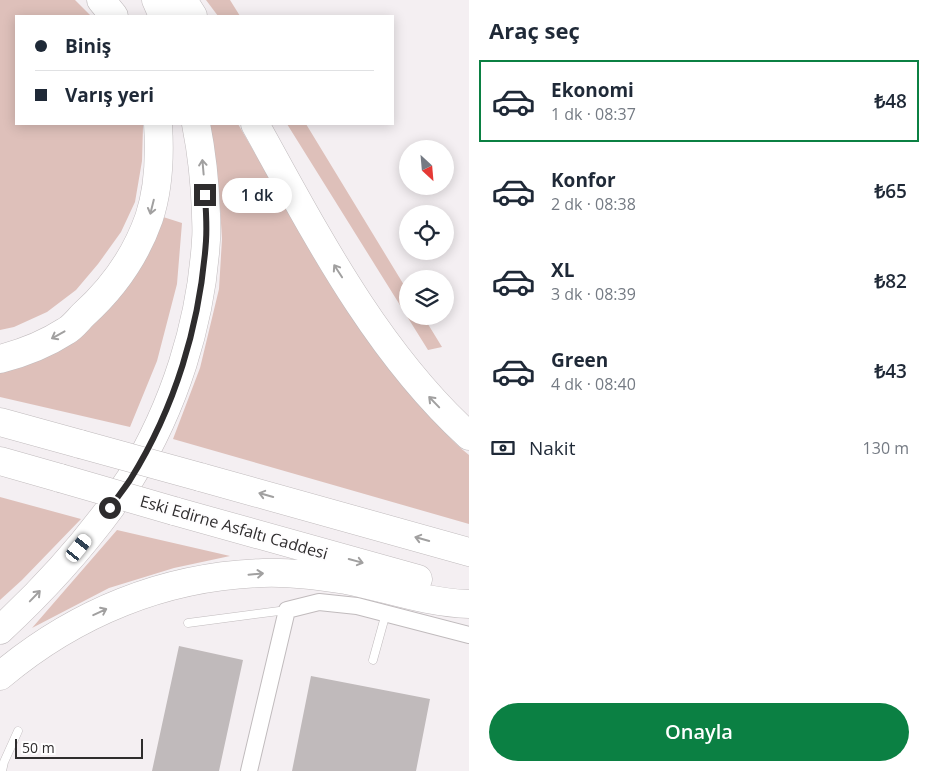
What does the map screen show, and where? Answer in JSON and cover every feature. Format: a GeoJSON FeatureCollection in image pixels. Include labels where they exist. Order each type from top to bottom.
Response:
{"type":"FeatureCollection","features":[{"type":"Feature","properties":{"kind":"highway"},"geometry":{"type":"LineString","coordinates":[[101,0],[113,15]]}},
{"type":"Feature","properties":{"kind":"highway"},"geometry":{"type":"LineString","coordinates":[[156,0],[163,15]]}},
{"type":"Feature","properties":{"kind":"highway"},"geometry":{"type":"LineString","coordinates":[[183,0],[192,15]]}},
{"type":"Feature","properties":{"kind":"highway"},"geometry":{"type":"LineString","coordinates":[[0,359],[17,355],[68,330],[117,279],[138,245],[149,218],[158,170],[160,148],[158,125]]}},
{"type":"Feature","properties":{"kind":"highway"},"geometry":{"type":"LineString","coordinates":[[0,630],[69,561],[100,522],[134,472],[153,439],[171,399],[185,358],[195,319],[206,239],[202,150],[196,125]]}},
{"type":"Feature","properties":{"kind":"highway"},"geometry":{"type":"LineString","coordinates":[[256,125],[304,214],[371,321],[424,391],[469,436]]}},
{"type":"Feature","properties":{"kind":"highway"},"geometry":{"type":"LineString","coordinates":[[0,422],[469,552]]}},
{"type":"Feature","properties":{"kind":"highway","name":"Eski Edirne Asfaltı Caddesi"},"geometry":{"type":"LineString","coordinates":[[0,461],[469,592]]}},
{"type":"Feature","properties":{"kind":"highway"},"geometry":{"type":"LineString","coordinates":[[0,676],[20,659],[48,640],[95,614],[126,600],[206,578],[264,573],[301,574],[347,581],[434,600],[469,604]]}},
{"type":"Feature","properties":{"kind":"street"},"geometry":{"type":"LineString","coordinates":[[249,771],[287,610],[319,602],[357,606],[469,636]]}},
{"type":"Feature","properties":{"kind":"lane"},"geometry":{"type":"LineString","coordinates":[[188,623],[287,610]]}},
{"type":"Feature","properties":{"kind":"lane"},"geometry":{"type":"LineString","coordinates":[[373,660],[386,613]]}},
{"type":"Feature","properties":{"kind":"lane"},"geometry":{"type":"LineString","coordinates":[[2,771],[18,731]]}},
{"type":"Feature","properties":{"kind":"shaded area"},"geometry":{"type":"Polygon","coordinates":[[[0,0],[75,0],[90,15],[15,15],[15,125],[143,125],[142,161],[135,202],[121,232],[76,290],[47,312],[14,327],[0,330],[0,0]]]}},
{"type":"Feature","properties":{"kind":"shaded area"},"geometry":{"type":"Polygon","coordinates":[[[206,0],[230,0],[239,15],[217,15],[206,0]]]}},
{"type":"Feature","properties":{"kind":"shaded area"},"geometry":{"type":"Polygon","coordinates":[[[210,125],[239,125],[300,232],[367,338],[419,403],[449,437],[469,455],[469,524],[173,439],[200,368],[219,289],[222,239],[219,191],[210,125]]]}},
{"type":"Feature","properties":{"kind":"shaded area"},"geometry":{"type":"Polygon","coordinates":[[[288,125],[307,125],[399,277],[399,304],[288,125]]]}},
{"type":"Feature","properties":{"kind":"shaded area"},"geometry":{"type":"Polygon","coordinates":[[[160,216],[182,223],[177,284],[157,361],[130,427],[0,397],[0,370],[20,365],[160,216]]]}},
{"type":"Feature","properties":{"kind":"shaded area"},"geometry":{"type":"Polygon","coordinates":[[[412,325],[429,325],[442,347],[428,350],[412,325]]]}},
{"type":"Feature","properties":{"kind":"shaded area"},"geometry":{"type":"Polygon","coordinates":[[[0,497],[81,519],[0,600],[0,497]]]}},
{"type":"Feature","properties":{"kind":"shaded area"},"geometry":{"type":"Polygon","coordinates":[[[117,530],[230,556],[174,568],[109,588],[32,628],[117,530]]]}},
{"type":"Feature","properties":{"kind":"building"},"geometry":{"type":"Polygon","coordinates":[[[179,646],[243,660],[219,771],[152,771],[179,646]]]}},
{"type":"Feature","properties":{"kind":"building"},"geometry":{"type":"Polygon","coordinates":[[[311,676],[430,699],[416,771],[292,771],[311,676]]]}},
{"type":"Feature","properties":{"kind":"route"},"geometry":{"type":"LineString","coordinates":[[110,508],[130,480],[153,439],[171,399],[185,358],[195,319],[202,278],[206,239],[205,195]]}}]}
